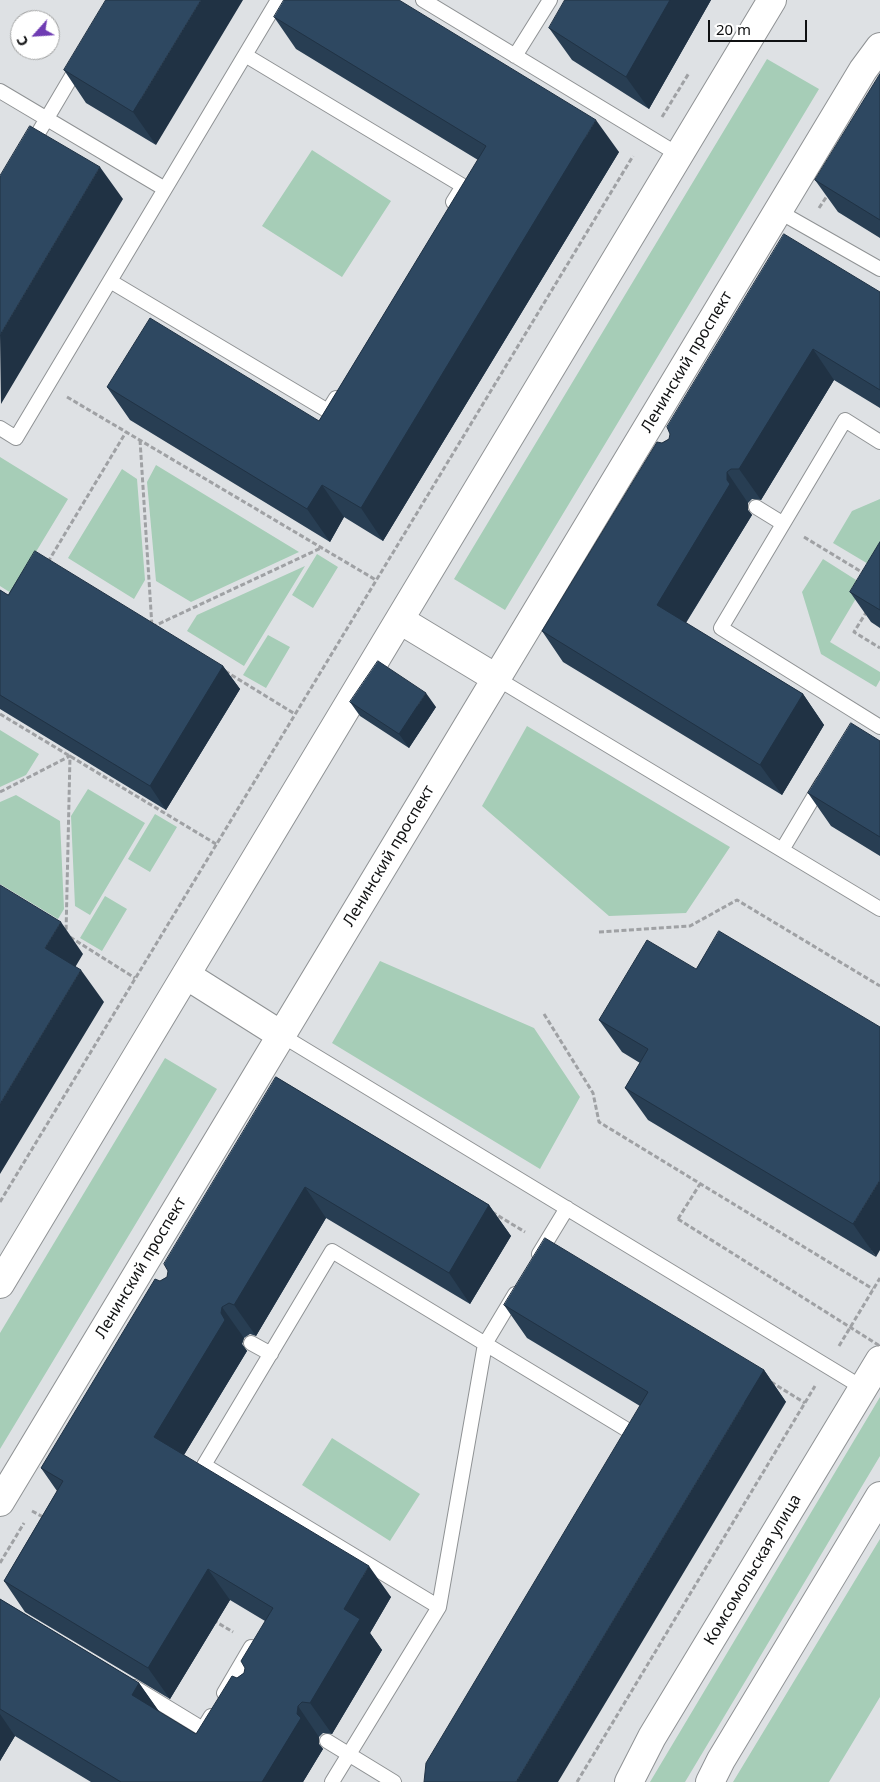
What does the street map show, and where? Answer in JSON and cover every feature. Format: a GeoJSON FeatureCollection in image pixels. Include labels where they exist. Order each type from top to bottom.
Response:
{"type":"FeatureCollection","features":[{"type":"Feature","properties":{"kind":"main road"},"geometry":{"type":"LineString","coordinates":[[0,1284],[680,155],[767,5]]}},
{"type":"Feature","properties":{"kind":"main road","name":"Ленинский проспект"},"geometry":{"type":"LineString","coordinates":[[0,1502],[142,1281],[281,1035],[496,678],[647,443],[778,211],[871,67],[880,47]]}},
{"type":"Feature","properties":{"kind":"main road"},"geometry":{"type":"LineString","coordinates":[[400,620],[496,678]]}},
{"type":"Feature","properties":{"kind":"main road"},"geometry":{"type":"LineString","coordinates":[[186,975],[281,1035]]}},
{"type":"Feature","properties":{"kind":"main road","name":"Комсомольская улица"},"geometry":{"type":"LineString","coordinates":[[629,1782],[652,1737],[880,1360]]}},
{"type":"Feature","properties":{"kind":"main road"},"geometry":{"type":"LineString","coordinates":[[710,1782],[721,1760],[880,1496]]}},
{"type":"Feature","properties":{"kind":"lane"},"geometry":{"type":"LineString","coordinates":[[0,428],[16,438],[278,0]]}},
{"type":"Feature","properties":{"kind":"lane"},"geometry":{"type":"LineString","coordinates":[[422,0],[680,155]]}},
{"type":"Feature","properties":{"kind":"lane"},"geometry":{"type":"LineString","coordinates":[[515,56],[550,0]]}},
{"type":"Feature","properties":{"kind":"lane"},"geometry":{"type":"LineString","coordinates":[[23,158],[87,51]]}},
{"type":"Feature","properties":{"kind":"lane"},"geometry":{"type":"LineString","coordinates":[[245,55],[462,186],[448,211]]}},
{"type":"Feature","properties":{"kind":"lane"},"geometry":{"type":"LineString","coordinates":[[0,91],[165,189]]}},
{"type":"Feature","properties":{"kind":"lane"},"geometry":{"type":"LineString","coordinates":[[778,211],[880,269]]}},
{"type":"Feature","properties":{"kind":"lane"},"geometry":{"type":"LineString","coordinates":[[110,280],[328,411],[343,386]]}},
{"type":"Feature","properties":{"kind":"lane"},"geometry":{"type":"LineString","coordinates":[[880,442],[845,420],[721,628],[859,720],[880,727]]}},
{"type":"Feature","properties":{"kind":"lane"},"geometry":{"type":"LineString","coordinates":[[756,507],[782,523]]}},
{"type":"Feature","properties":{"kind":"lane"},"geometry":{"type":"LineString","coordinates":[[496,678],[880,909]]}},
{"type":"Feature","properties":{"kind":"lane"},"geometry":{"type":"LineString","coordinates":[[782,850],[827,774]]}},
{"type":"Feature","properties":{"kind":"lane"},"geometry":{"type":"LineString","coordinates":[[281,1035],[863,1388]]}},
{"type":"Feature","properties":{"kind":"lane"},"geometry":{"type":"LineString","coordinates":[[530,1269],[567,1208]]}},
{"type":"Feature","properties":{"kind":"lane"},"geometry":{"type":"LineString","coordinates":[[439,1608],[204,1464],[332,1252],[634,1434],[623,1451]]}},
{"type":"Feature","properties":{"kind":"lane"},"geometry":{"type":"LineString","coordinates":[[332,1782],[439,1608],[485,1344],[520,1286]]}},
{"type":"Feature","properties":{"kind":"lane"},"geometry":{"type":"LineString","coordinates":[[251,1343],[271,1354]]}},
{"type":"Feature","properties":{"kind":"lane"},"geometry":{"type":"LineString","coordinates":[[118,1678],[203,1729],[253,1644]]}},
{"type":"Feature","properties":{"kind":"lane"},"geometry":{"type":"LineString","coordinates":[[229,1685],[243,1693]]}},
{"type":"Feature","properties":{"kind":"lane"},"geometry":{"type":"LineString","coordinates":[[327,1741],[394,1782]]}},
{"type":"Feature","properties":{"kind":"path"},"geometry":{"type":"LineString","coordinates":[[0,1202],[635,154],[650,137],[694,65]]}},
{"type":"Feature","properties":{"kind":"path"},"geometry":{"type":"LineString","coordinates":[[47,385],[376,580]]}},
{"type":"Feature","properties":{"kind":"path"},"geometry":{"type":"LineString","coordinates":[[55,568],[47,563],[126,432]]}},
{"type":"Feature","properties":{"kind":"path"},"geometry":{"type":"LineString","coordinates":[[140,440],[152,627]]}},
{"type":"Feature","properties":{"kind":"path"},"geometry":{"type":"LineString","coordinates":[[152,627],[322,548]]}},
{"type":"Feature","properties":{"kind":"path"},"geometry":{"type":"LineString","coordinates":[[828,552],[872,578]]}},
{"type":"Feature","properties":{"kind":"path"},"geometry":{"type":"LineString","coordinates":[[871,604],[854,632],[880,648]]}},
{"type":"Feature","properties":{"kind":"path"},"geometry":{"type":"LineString","coordinates":[[144,622],[161,632]]}},
{"type":"Feature","properties":{"kind":"path"},"geometry":{"type":"LineString","coordinates":[[220,668],[295,714]]}},
{"type":"Feature","properties":{"kind":"path"},"geometry":{"type":"LineString","coordinates":[[0,714],[216,844]]}},
{"type":"Feature","properties":{"kind":"path"},"geometry":{"type":"LineString","coordinates":[[0,792],[70,756]]}},
{"type":"Feature","properties":{"kind":"path"},"geometry":{"type":"LineString","coordinates":[[66,935],[70,756]]}},
{"type":"Feature","properties":{"kind":"path"},"geometry":{"type":"LineString","coordinates":[[599,932],[690,926],[737,900],[880,986]]}},
{"type":"Feature","properties":{"kind":"path"},"geometry":{"type":"LineString","coordinates":[[58,930],[135,978]]}},
{"type":"Feature","properties":{"kind":"path"},"geometry":{"type":"LineString","coordinates":[[544,1014],[593,1093],[599,1122],[873,1289]]}},
{"type":"Feature","properties":{"kind":"path"},"geometry":{"type":"LineString","coordinates":[[700,1184],[678,1218],[880,1346]]}},
{"type":"Feature","properties":{"kind":"path"},"geometry":{"type":"LineString","coordinates":[[577,1782],[880,1278]]}},
{"type":"Feature","properties":{"kind":"path"},"geometry":{"type":"LineString","coordinates":[[32,1511],[49,1521]]}},
{"type":"Feature","properties":{"kind":"path"},"geometry":{"type":"LineString","coordinates":[[210,1618],[253,1644]]}},
{"type":"Feature","properties":{"kind":"green space"},"geometry":{"type":"Polygon","coordinates":[[[767,59],[819,89],[505,610],[454,579],[767,59]]]}},
{"type":"Feature","properties":{"kind":"green space"},"geometry":{"type":"Polygon","coordinates":[[[312,150],[391,201],[342,277],[262,226],[312,150]]]}},
{"type":"Feature","properties":{"kind":"green space"},"geometry":{"type":"Polygon","coordinates":[[[0,457],[68,499],[11,593],[0,586],[0,457]]]}},
{"type":"Feature","properties":{"kind":"green space"},"geometry":{"type":"Polygon","coordinates":[[[156,465],[299,552],[191,602],[156,581],[147,482],[156,465]]]}},
{"type":"Feature","properties":{"kind":"green space"},"geometry":{"type":"Polygon","coordinates":[[[122,469],[137,479],[145,580],[134,599],[68,558],[122,469]]]}},
{"type":"Feature","properties":{"kind":"green space"},"geometry":{"type":"Polygon","coordinates":[[[880,499],[880,559],[875,568],[833,543],[852,511],[880,499]]]}},
{"type":"Feature","properties":{"kind":"green space"},"geometry":{"type":"Polygon","coordinates":[[[317,554],[338,567],[313,608],[292,595],[317,554]]]}},
{"type":"Feature","properties":{"kind":"green space"},"geometry":{"type":"Polygon","coordinates":[[[823,559],[864,585],[830,642],[880,672],[880,680],[876,687],[821,654],[802,592],[823,559]]]}},
{"type":"Feature","properties":{"kind":"green space"},"geometry":{"type":"Polygon","coordinates":[[[305,566],[244,666],[187,631],[197,615],[305,566]]]}},
{"type":"Feature","properties":{"kind":"green space"},"geometry":{"type":"Polygon","coordinates":[[[268,635],[290,647],[266,688],[243,675],[268,635]]]}},
{"type":"Feature","properties":{"kind":"green space"},"geometry":{"type":"Polygon","coordinates":[[[527,726],[730,847],[686,913],[609,916],[482,806],[527,726]]]}},
{"type":"Feature","properties":{"kind":"green space"},"geometry":{"type":"Polygon","coordinates":[[[0,730],[39,754],[26,775],[0,787],[0,730]]]}},
{"type":"Feature","properties":{"kind":"green space"},"geometry":{"type":"Polygon","coordinates":[[[88,789],[145,823],[90,915],[75,906],[71,816],[88,789]]]}},
{"type":"Feature","properties":{"kind":"green space"},"geometry":{"type":"Polygon","coordinates":[[[16,795],[60,821],[64,909],[58,919],[0,884],[0,802],[16,795]]]}},
{"type":"Feature","properties":{"kind":"green space"},"geometry":{"type":"Polygon","coordinates":[[[155,814],[177,827],[150,872],[128,859],[155,814]]]}},
{"type":"Feature","properties":{"kind":"green space"},"geometry":{"type":"Polygon","coordinates":[[[105,896],[127,909],[102,951],[80,938],[105,896]]]}},
{"type":"Feature","properties":{"kind":"green space"},"geometry":{"type":"Polygon","coordinates":[[[380,961],[534,1028],[580,1097],[540,1169],[332,1043],[380,961]]]}},
{"type":"Feature","properties":{"kind":"green space"},"geometry":{"type":"Polygon","coordinates":[[[165,1058],[217,1089],[0,1449],[0,1333],[165,1058]]]}},
{"type":"Feature","properties":{"kind":"green space"},"geometry":{"type":"Polygon","coordinates":[[[880,1397],[880,1456],[685,1782],[650,1782],[880,1397]]]}},
{"type":"Feature","properties":{"kind":"green space"},"geometry":{"type":"Polygon","coordinates":[[[332,1438],[420,1494],[390,1541],[302,1485],[332,1438]]]}},
{"type":"Feature","properties":{"kind":"green space"},"geometry":{"type":"Polygon","coordinates":[[[880,1539],[880,1697],[829,1782],[733,1782],[880,1539]]]}},
{"type":"Feature","properties":{"kind":"building"},"geometry":{"type":"Polygon","coordinates":[[[106,0],[201,0],[133,112],[64,70],[106,0]]]}},
{"type":"Feature","properties":{"kind":"building"},"geometry":{"type":"Polygon","coordinates":[[[284,0],[399,0],[596,120],[361,508],[322,485],[307,509],[107,387],[150,318],[319,421],[486,146],[274,17],[284,0]]]}},
{"type":"Feature","properties":{"kind":"building"},"geometry":{"type":"Polygon","coordinates":[[[565,0],[670,0],[626,77],[549,28],[565,0]]]}},
{"type":"Feature","properties":{"kind":"building"},"geometry":{"type":"Polygon","coordinates":[[[880,74],[880,220],[815,180],[880,74]]]}},
{"type":"Feature","properties":{"kind":"building"},"geometry":{"type":"Polygon","coordinates":[[[30,126],[100,167],[0,335],[0,176],[30,126]]]}},
{"type":"Feature","properties":{"kind":"building"},"geometry":{"type":"Polygon","coordinates":[[[784,234],[880,292],[880,390],[813,349],[739,469],[731,469],[727,472],[727,480],[730,484],[657,605],[803,694],[760,765],[542,631],[657,442],[662,443],[669,439],[670,434],[667,427],[784,234]]]}},
{"type":"Feature","properties":{"kind":"building"},"geometry":{"type":"Polygon","coordinates":[[[880,542],[880,610],[850,592],[880,542]]]}},
{"type":"Feature","properties":{"kind":"building"},"geometry":{"type":"Polygon","coordinates":[[[35,551],[223,666],[150,786],[0,695],[0,590],[8,595],[35,551]]]}},
{"type":"Feature","properties":{"kind":"building"},"geometry":{"type":"Polygon","coordinates":[[[378,661],[426,693],[399,734],[350,702],[378,661]]]}},
{"type":"Feature","properties":{"kind":"building"},"geometry":{"type":"Polygon","coordinates":[[[851,723],[880,741],[880,837],[808,793],[851,723]]]}},
{"type":"Feature","properties":{"kind":"building"},"geometry":{"type":"Polygon","coordinates":[[[0,885],[61,922],[45,948],[81,970],[0,1104],[0,885]]]}},
{"type":"Feature","properties":{"kind":"building"},"geometry":{"type":"Polygon","coordinates":[[[719,931],[880,1027],[880,1180],[853,1224],[625,1088],[648,1049],[599,1020],[647,940],[696,969],[719,931]]]}},
{"type":"Feature","properties":{"kind":"building"},"geometry":{"type":"Polygon","coordinates":[[[276,1077],[489,1205],[449,1273],[305,1187],[234,1305],[229,1303],[222,1307],[221,1313],[225,1320],[154,1437],[369,1566],[344,1609],[360,1619],[310,1703],[302,1702],[298,1706],[297,1714],[301,1718],[262,1782],[121,1782],[0,1709],[0,1599],[139,1683],[132,1695],[196,1734],[232,1676],[237,1678],[244,1673],[245,1668],[241,1661],[273,1608],[208,1569],[148,1668],[4,1581],[63,1481],[41,1468],[155,1279],[160,1281],[167,1277],[168,1271],[164,1264],[276,1077]]]}},
{"type":"Feature","properties":{"kind":"building"},"geometry":{"type":"Polygon","coordinates":[[[545,1238],[764,1370],[516,1782],[424,1782],[426,1763],[648,1392],[504,1305],[545,1238]]]}}]}
